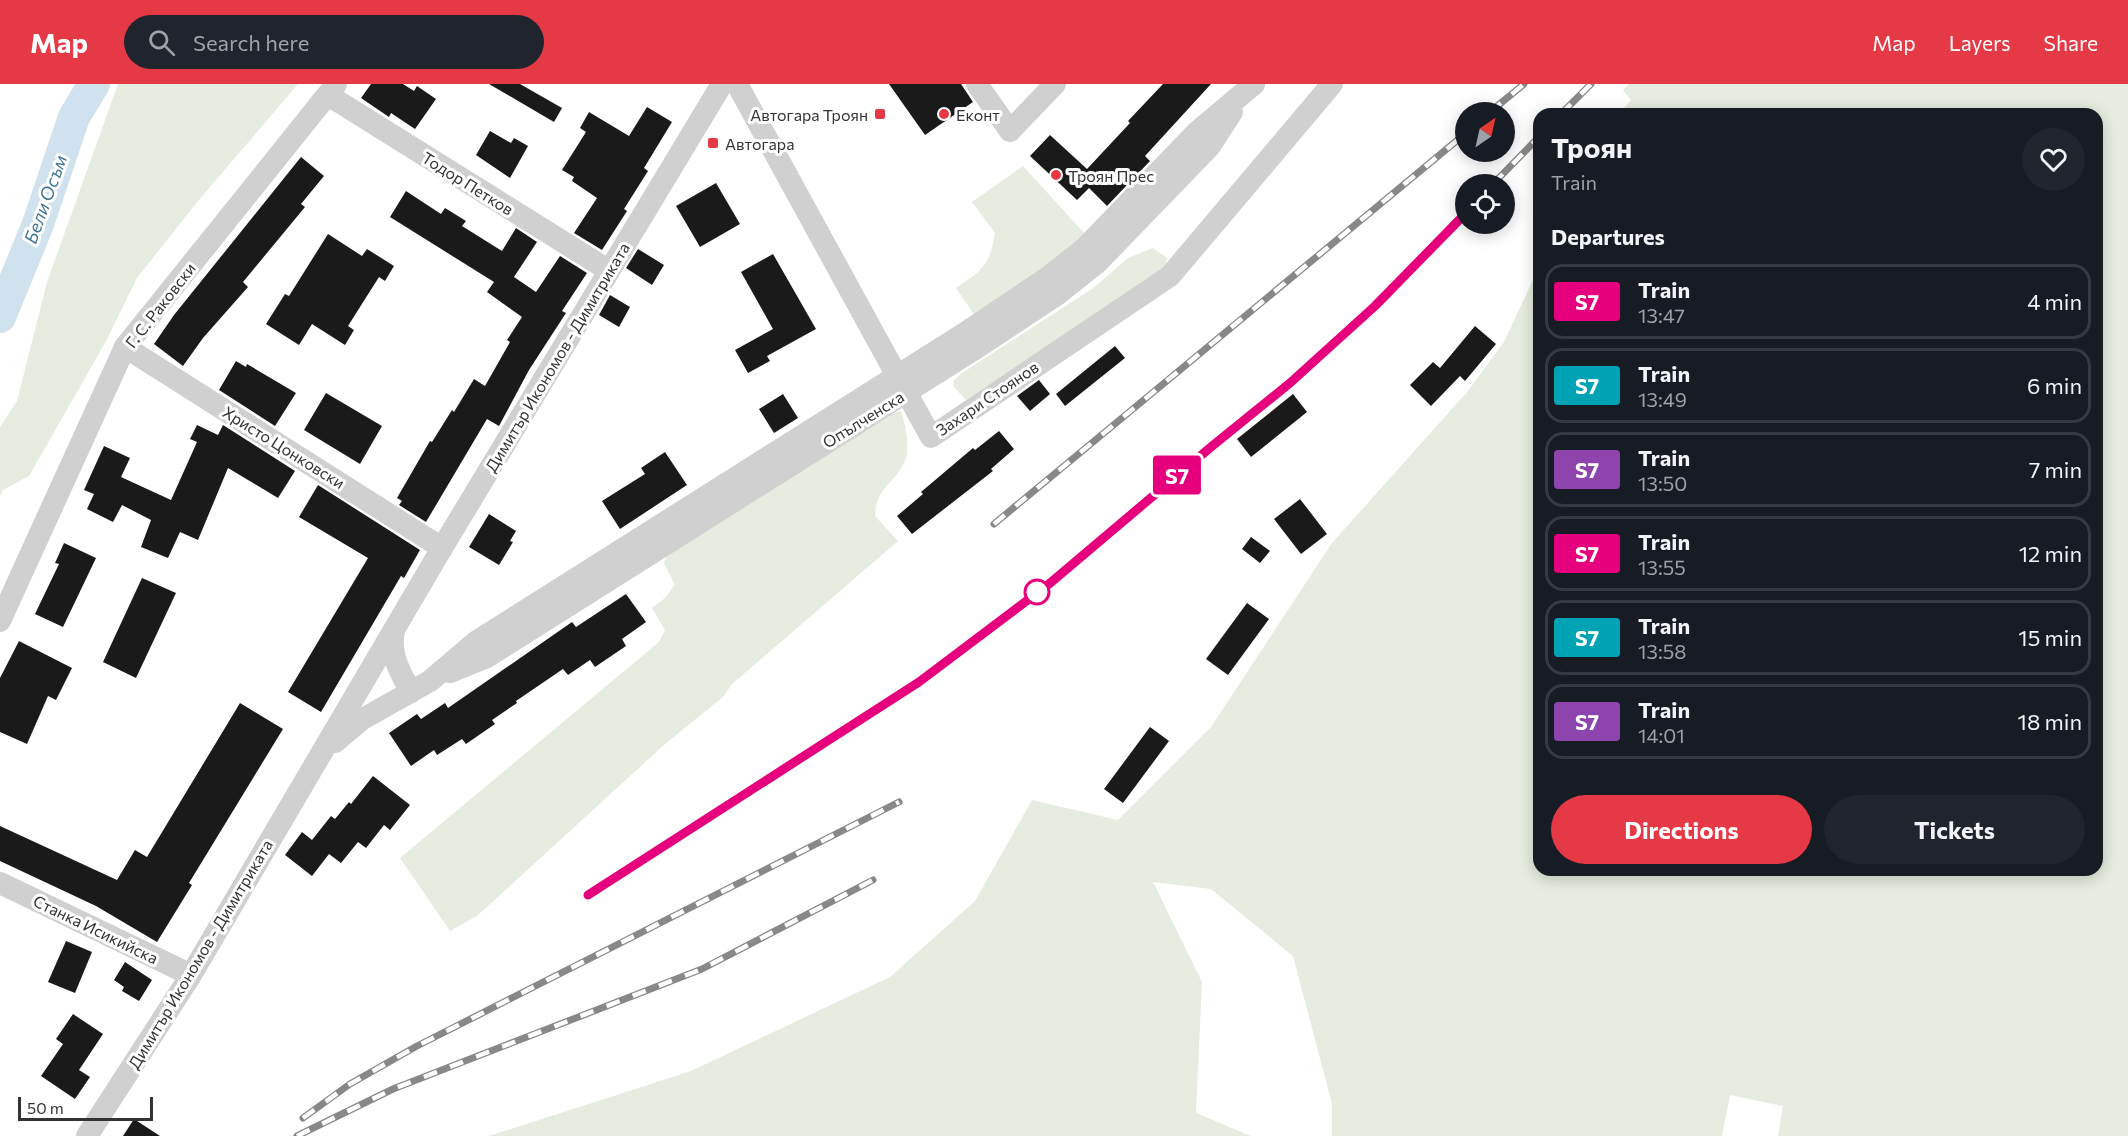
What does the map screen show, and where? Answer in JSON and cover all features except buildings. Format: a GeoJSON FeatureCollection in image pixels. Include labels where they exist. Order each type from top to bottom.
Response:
{"type":"FeatureCollection","features":[{"type":"Feature","properties":{"kind":"street","name":"Димитър Икономов - Димитриката"},"geometry":{"type":"LineString","coordinates":[[87,1136],[191,975],[442,548],[722,84]]}},
{"type":"Feature","properties":{"kind":"street","name":"Захари Стоянов"},"geometry":{"type":"LineString","coordinates":[[737,84],[931,437],[1170,276],[1332,84]]}},
{"type":"Feature","properties":{"kind":"street"},"geometry":{"type":"LineString","coordinates":[[977,84],[1010,131],[1055,84]]}},
{"type":"Feature","properties":{"kind":"street","name":"Опълченска"},"geometry":{"type":"LineString","coordinates":[[420,687],[486,657],[1058,294],[1097,263],[1210,146],[1250,89]]}},
{"type":"Feature","properties":{"kind":"street","name":"Тодор Петков"},"geometry":{"type":"LineString","coordinates":[[332,90],[608,270]]}},
{"type":"Feature","properties":{"kind":"street","name":"Г. С. Раковски"},"geometry":{"type":"LineString","coordinates":[[0,621],[125,347],[332,90]]}},
{"type":"Feature","properties":{"kind":"street","name":"Христо Цонковски"},"geometry":{"type":"LineString","coordinates":[[125,347],[442,548]]}},
{"type":"Feature","properties":{"kind":"street"},"geometry":{"type":"LineString","coordinates":[[394,630],[392,647],[394,659],[420,687]]}},
{"type":"Feature","properties":{"kind":"street","name":"Димитър Икономов - Димитриката"},"geometry":{"type":"LineString","coordinates":[[310,771],[348,729],[420,687]]}},
{"type":"Feature","properties":{"kind":"street","name":"Станка Исикийска"},"geometry":{"type":"LineString","coordinates":[[0,883],[191,975]]}},
{"type":"Feature","properties":{"kind":"shaded area"},"geometry":{"type":"Polygon","coordinates":[[[118,84],[298,84],[198,201],[137,278],[105,343],[29,476],[3,490],[0,496],[0,427],[17,401],[47,282],[118,84]]]}},
{"type":"Feature","properties":{"kind":"shaded area"},"geometry":{"type":"Polygon","coordinates":[[[1629,84],[2128,84],[2128,1136],[1778,1136],[1783,1106],[1730,1095],[1722,1136],[1332,1136],[1332,1104],[1293,956],[1211,889],[1153,882],[1202,982],[1196,1113],[1251,1136],[489,1136],[691,1071],[890,977],[975,901],[1032,800],[1118,820],[1211,727],[1332,543],[1468,391],[1504,342],[1533,280],[1533,876],[2103,876],[2103,108],[1624,108],[1631,100],[1623,90],[1629,84]]]}},
{"type":"Feature","properties":{"kind":"shaded area"},"geometry":{"type":"Polygon","coordinates":[[[1023,166],[1086,235],[1045,268],[975,316],[956,288],[983,266],[990,253],[995,233],[972,202],[1023,166]]]}},
{"type":"Feature","properties":{"kind":"shaded area"},"geometry":{"type":"Polygon","coordinates":[[[1153,248],[1167,258],[1164,273],[966,400],[954,387],[953,381],[962,373],[1092,289],[1128,258],[1153,248]]]}},
{"type":"Feature","properties":{"kind":"shaded area"},"geometry":{"type":"Polygon","coordinates":[[[901,411],[906,432],[907,454],[902,467],[881,494],[875,516],[898,541],[732,684],[723,697],[665,744],[477,916],[450,931],[400,858],[659,642],[665,630],[652,608],[665,598],[675,585],[664,563],[667,556],[793,470],[877,419],[901,411]]]}},
{"type":"Feature","properties":{"kind":"waterway","name":"Бели Осъм"},"geometry":{"type":"LineString","coordinates":[[0,317],[38,224],[74,117],[94,84]]}},
{"type":"Feature","properties":{"kind":"railway"},"geometry":{"type":"LineString","coordinates":[[1502,102],[1524,84]]}},
{"type":"Feature","properties":{"kind":"railway"},"geometry":{"type":"LineString","coordinates":[[1567,108],[1591,84]]}},
{"type":"Feature","properties":{"kind":"railway"},"geometry":{"type":"LineString","coordinates":[[994,524],[1455,142]]}},
{"type":"Feature","properties":{"kind":"railway"},"geometry":{"type":"LineString","coordinates":[[1503,174],[1533,143]]}},
{"type":"Feature","properties":{"kind":"railway"},"geometry":{"type":"LineString","coordinates":[[588,895],[919,682],[1049,583],[1290,383],[1375,306],[1455,224]]}},
{"type":"Feature","properties":{"kind":"railway"},"geometry":{"type":"LineString","coordinates":[[303,1118],[350,1084],[417,1046],[899,802]]}},
{"type":"Feature","properties":{"kind":"railway"},"geometry":{"type":"LineString","coordinates":[[297,1136],[393,1089],[702,969],[873,880]]}},
{"type":"Feature","properties":{"kind":"train","name":"S7"},"geometry":{"type":"LineString","coordinates":[[588,895],[919,682],[1049,584],[1290,383],[1375,306],[1455,224]]}},
{"type":"Feature","properties":{"kind":"place","name":"Автогара Троян"},"geometry":{"type":"Point","coordinates":[880,114]}},
{"type":"Feature","properties":{"kind":"place","name":"Еконт"},"geometry":{"type":"Point","coordinates":[944,114]}},
{"type":"Feature","properties":{"kind":"place","name":"Автогара"},"geometry":{"type":"Point","coordinates":[713,143]}},
{"type":"Feature","properties":{"kind":"place","name":"Троян Прес"},"geometry":{"type":"Point","coordinates":[1056,175]}}]}
